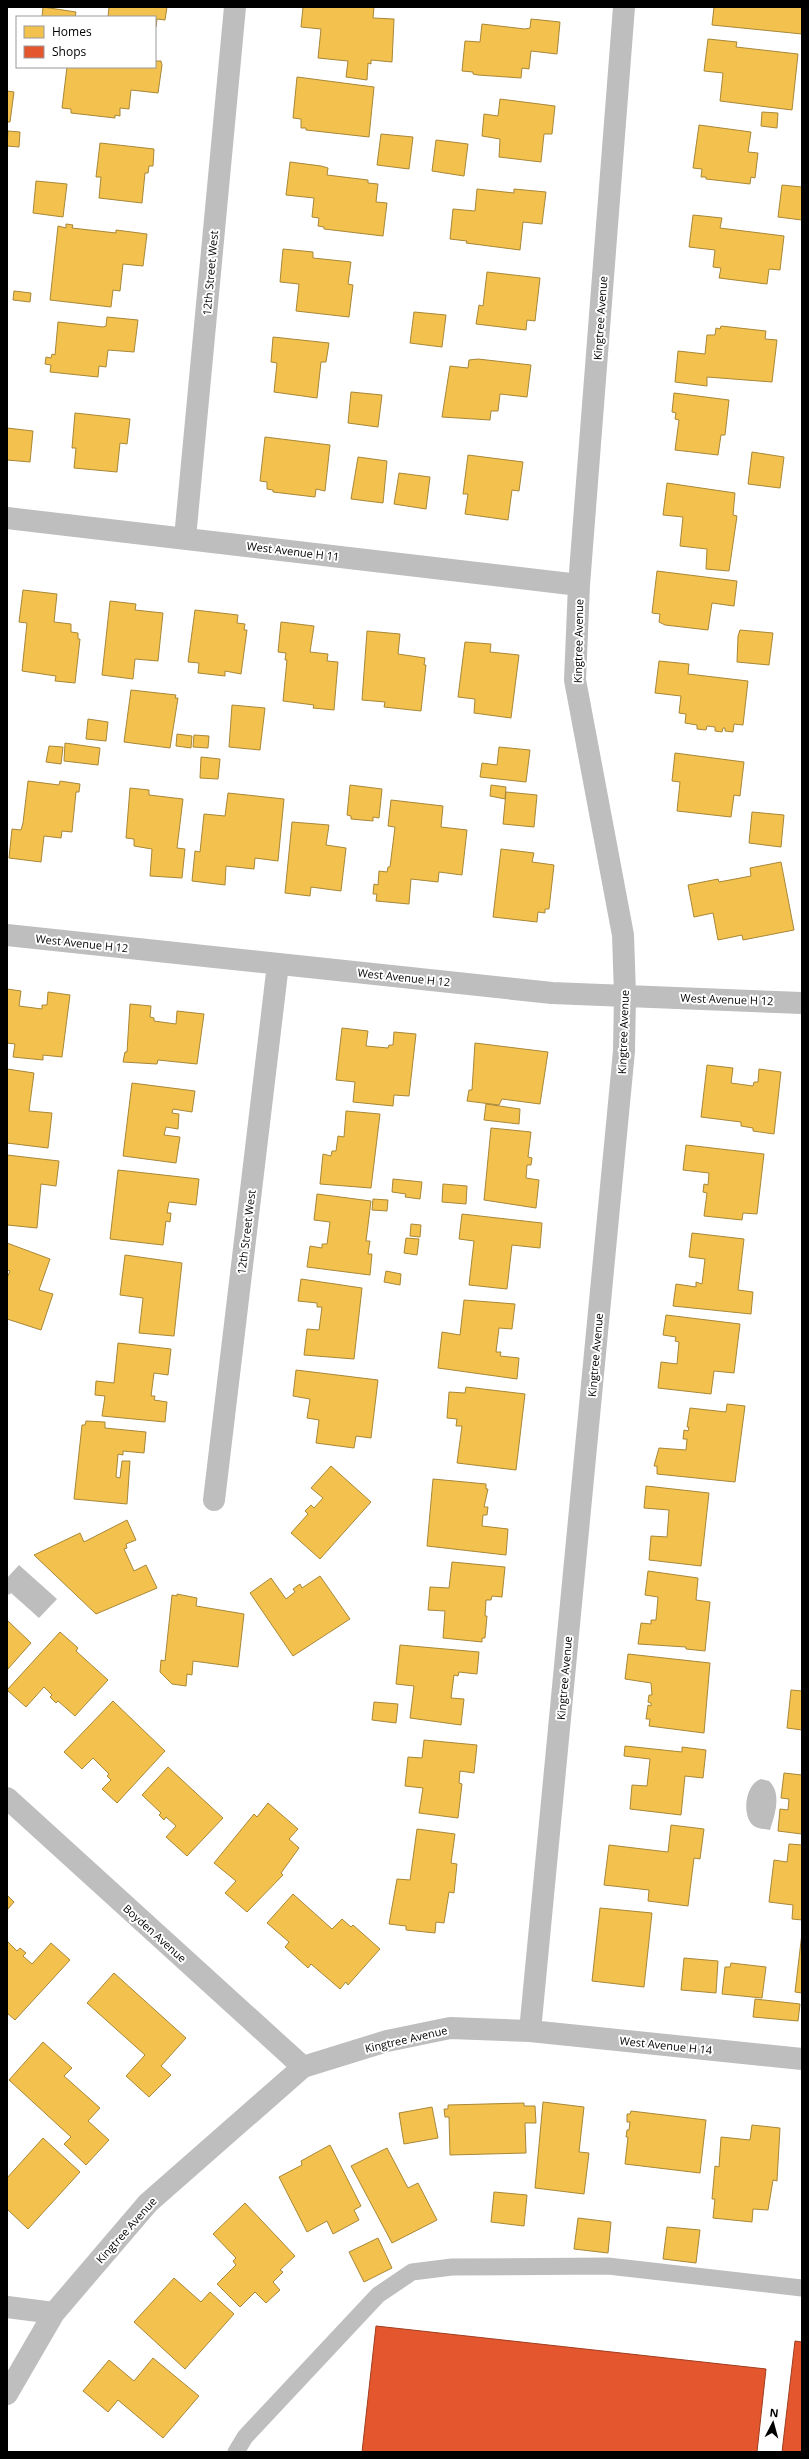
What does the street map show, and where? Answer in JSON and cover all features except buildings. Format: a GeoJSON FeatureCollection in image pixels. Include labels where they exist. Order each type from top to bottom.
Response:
{"type":"FeatureCollection","features":[{"type":"Feature","properties":{"kind":"street","name":"12th Street West"},"geometry":{"type":"LineString","coordinates":[[185,538],[235,7]]}},
{"type":"Feature","properties":{"kind":"street","name":"Kingtree Avenue"},"geometry":{"type":"LineString","coordinates":[[7,2394],[54,2313],[148,2203],[303,2068],[387,2041],[450,2028],[530,2031],[623,1059],[625,995],[623,934],[575,680],[579,585],[624,7]]}},
{"type":"Feature","properties":{"kind":"street","name":"West Avenue H 11"},"geometry":{"type":"LineString","coordinates":[[7,518],[579,585]]}},
{"type":"Feature","properties":{"kind":"street","name":"West Avenue H 12"},"geometry":{"type":"LineString","coordinates":[[7,935],[552,993],[802,1003]]}},
{"type":"Feature","properties":{"kind":"street","name":"12th Street West"},"geometry":{"type":"LineString","coordinates":[[214,1500],[278,964]]}},
{"type":"Feature","properties":{"kind":"street","name":"Boyden Avenue"},"geometry":{"type":"LineString","coordinates":[[7,1798],[303,2068]]}},
{"type":"Feature","properties":{"kind":"street","name":"West Avenue H 14"},"geometry":{"type":"LineString","coordinates":[[530,2031],[802,2059]]}},
{"type":"Feature","properties":{"kind":"street"},"geometry":{"type":"LineString","coordinates":[[7,2307],[54,2313]]}},
{"type":"Feature","properties":{"kind":"lane"},"geometry":{"type":"LineString","coordinates":[[236,2452],[245,2437],[378,2296],[412,2272],[452,2267],[608,2266],[802,2288]]}},
{"type":"Feature","properties":{"kind":"shaded area"},"geometry":{"type":"Polygon","coordinates":[[[19,1565],[57,1599],[39,1618],[11,1593],[9,1595],[7,1592],[7,1578],[19,1565]]]}},
{"type":"Feature","properties":{"kind":"shaded area"},"geometry":{"type":"Polygon","coordinates":[[[761,1779],[769,1781],[775,1792],[776,1804],[770,1830],[754,1826],[747,1815],[746,1808],[748,1793],[751,1787],[761,1779]]]}}]}
